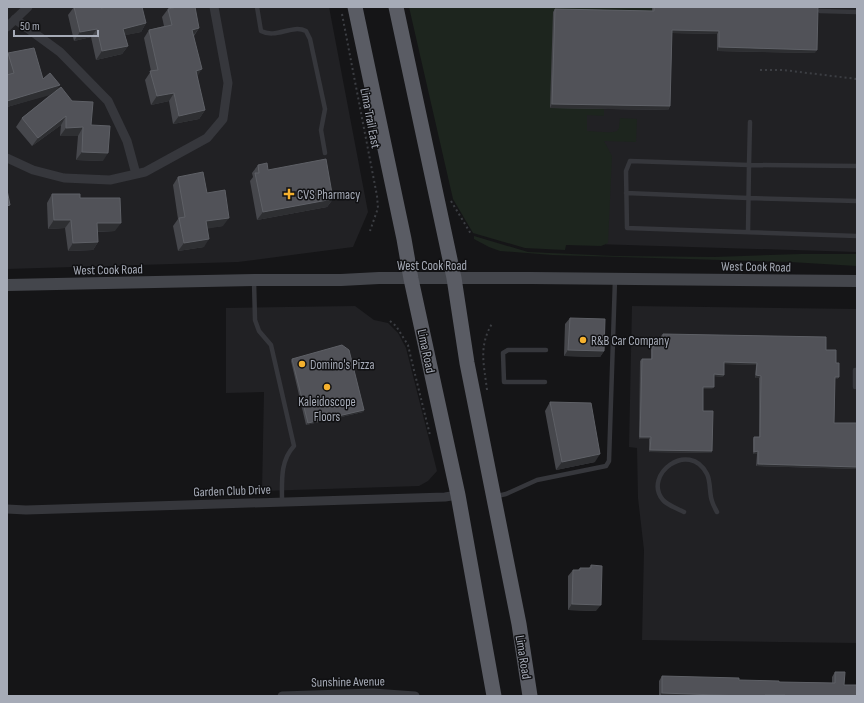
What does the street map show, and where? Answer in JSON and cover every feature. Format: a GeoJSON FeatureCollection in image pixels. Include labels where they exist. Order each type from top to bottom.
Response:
{"type":"FeatureCollection","features":[{"type":"Feature","properties":{"kind":"highway","name":"Lima Road"},"geometry":{"type":"LineString","coordinates":[[355,7],[411,279],[458,495],[494,696]]}},
{"type":"Feature","properties":{"kind":"highway","name":"Lima Road"},"geometry":{"type":"LineString","coordinates":[[396,7],[454,278],[467,363],[519,624],[530,696]]}},
{"type":"Feature","properties":{"kind":"main road","name":"West Cook Road"},"geometry":{"type":"LineString","coordinates":[[7,285],[454,278],[857,281]]}},
{"type":"Feature","properties":{"kind":"street"},"geometry":{"type":"LineString","coordinates":[[7,26],[28,7]]}},
{"type":"Feature","properties":{"kind":"street"},"geometry":{"type":"LineString","coordinates":[[7,158],[32,170],[64,178],[110,180],[145,172],[207,138],[223,119],[228,83],[214,7]]}},
{"type":"Feature","properties":{"kind":"street"},"geometry":{"type":"LineString","coordinates":[[15,19],[60,52],[108,101],[127,141],[136,174]]}},
{"type":"Feature","properties":{"kind":"street","name":"Garden Club Drive"},"geometry":{"type":"LineString","coordinates":[[7,509],[26,510],[445,497],[458,495]]}},
{"type":"Feature","properties":{"kind":"street","name":"Sunshine Avenue"},"geometry":{"type":"LineString","coordinates":[[282,696],[373,693],[414,696]]}},
{"type":"Feature","properties":{"kind":"lane"},"geometry":{"type":"LineString","coordinates":[[257,7],[261,31],[266,34],[272,34],[301,28],[306,31],[310,39],[325,109],[320,130],[325,153]]}},
{"type":"Feature","properties":{"kind":"lane"},"geometry":{"type":"LineString","coordinates":[[820,11],[857,12]]}},
{"type":"Feature","properties":{"kind":"lane"},"geometry":{"type":"LineString","coordinates":[[748,232],[750,122]]}},
{"type":"Feature","properties":{"kind":"lane"},"geometry":{"type":"LineString","coordinates":[[857,166],[749,165],[630,161],[626,172],[627,228],[857,236]]}},
{"type":"Feature","properties":{"kind":"lane"},"geometry":{"type":"LineString","coordinates":[[626,193],[857,201]]}},
{"type":"Feature","properties":{"kind":"lane"},"geometry":{"type":"LineString","coordinates":[[493,497],[506,494],[538,480],[606,466],[609,461],[615,279]]}},
{"type":"Feature","properties":{"kind":"lane"},"geometry":{"type":"LineString","coordinates":[[254,280],[256,305],[255,320],[259,331],[271,345],[294,446],[288,453],[282,474],[282,501]]}},
{"type":"Feature","properties":{"kind":"lane"},"geometry":{"type":"LineString","coordinates":[[546,350],[508,350],[503,353],[504,382],[546,382]]}},
{"type":"Feature","properties":{"kind":"lane"},"geometry":{"type":"LineString","coordinates":[[855,387],[855,370],[857,370]]}},
{"type":"Feature","properties":{"kind":"lane"},"geometry":{"type":"LineString","coordinates":[[684,512],[663,500],[658,490],[658,480],[663,471],[672,462],[680,460],[692,460],[707,474],[712,502],[717,512]]}},
{"type":"Feature","properties":{"kind":"path","name":"Lima Trail East"},"geometry":{"type":"LineString","coordinates":[[341,7],[378,208],[370,231]]}},
{"type":"Feature","properties":{"kind":"path"},"geometry":{"type":"LineString","coordinates":[[760,70],[783,70],[857,78]]}},
{"type":"Feature","properties":{"kind":"path"},"geometry":{"type":"LineString","coordinates":[[390,321],[396,326],[408,345],[432,441]]}},
{"type":"Feature","properties":{"kind":"shaded area"},"geometry":{"type":"Polygon","coordinates":[[[7,7],[329,7],[368,212],[353,247],[238,262],[7,269],[7,7]]]}},
{"type":"Feature","properties":{"kind":"shaded area"},"geometry":{"type":"Polygon","coordinates":[[[409,7],[652,7],[651,15],[604,108],[604,116],[587,115],[587,131],[614,132],[619,128],[620,118],[637,119],[636,142],[604,141],[612,156],[608,243],[601,246],[566,245],[565,250],[525,248],[473,233],[453,199],[409,7]]]}},
{"type":"Feature","properties":{"kind":"shaded area"},"geometry":{"type":"Polygon","coordinates":[[[418,7],[857,7],[857,252],[530,242],[418,7]]]}},
{"type":"Feature","properties":{"kind":"shaded area"},"geometry":{"type":"Polygon","coordinates":[[[474,236],[528,252],[615,256],[714,257],[857,254],[857,266],[790,262],[552,255],[500,251],[474,239],[474,236]]]}},
{"type":"Feature","properties":{"kind":"shaded area"},"geometry":{"type":"Polygon","coordinates":[[[355,306],[374,320],[388,323],[398,333],[406,348],[437,471],[428,481],[419,486],[262,491],[264,392],[226,393],[226,308],[355,306]]]}},
{"type":"Feature","properties":{"kind":"shaded area"},"geometry":{"type":"Polygon","coordinates":[[[632,306],[857,309],[857,643],[642,640],[644,550],[638,498],[637,448],[629,447],[632,306]]]}},
{"type":"Feature","properties":{"kind":"building"},"geometry":{"type":"Polygon","coordinates":[[[74,7],[142,7],[146,23],[123,29],[128,46],[102,51],[97,29],[80,32],[74,7]]]}},
{"type":"Feature","properties":{"kind":"building"},"geometry":{"type":"Polygon","coordinates":[[[177,7],[195,7],[199,28],[192,30],[202,69],[196,71],[205,110],[179,116],[174,93],[157,96],[150,71],[158,70],[149,30],[172,25],[168,9],[177,7]]]}},
{"type":"Feature","properties":{"kind":"building"},"geometry":{"type":"Polygon","coordinates":[[[654,7],[818,7],[817,50],[719,47],[719,31],[672,30],[670,106],[552,104],[555,9],[654,11],[654,7]]]}},
{"type":"Feature","properties":{"kind":"building"},"geometry":{"type":"Polygon","coordinates":[[[34,48],[43,79],[50,73],[60,85],[7,101],[7,75],[14,73],[8,53],[34,48]]]}},
{"type":"Feature","properties":{"kind":"building"},"geometry":{"type":"Polygon","coordinates":[[[61,87],[72,101],[93,102],[91,125],[110,126],[108,153],[82,152],[83,127],[66,128],[66,116],[38,138],[22,118],[61,87]]]}},
{"type":"Feature","properties":{"kind":"building","name":"CVS Pharmacy"},"geometry":{"type":"Polygon","coordinates":[[[326,159],[333,199],[263,212],[255,173],[259,173],[258,165],[267,163],[268,170],[326,159]]]}},
{"type":"Feature","properties":{"kind":"building"},"geometry":{"type":"Polygon","coordinates":[[[203,172],[207,193],[225,190],[229,218],[206,221],[209,239],[184,243],[179,218],[185,217],[178,177],[203,172]]]}},
{"type":"Feature","properties":{"kind":"building"},"geometry":{"type":"Polygon","coordinates":[[[7,190],[10,205],[7,206],[7,190]]]}},
{"type":"Feature","properties":{"kind":"building"},"geometry":{"type":"Polygon","coordinates":[[[52,194],[80,194],[80,198],[120,198],[121,223],[97,223],[98,242],[73,243],[71,220],[54,220],[52,194]]]}},
{"type":"Feature","properties":{"kind":"building","name":"R&B Car Company"},"geometry":{"type":"Polygon","coordinates":[[[570,318],[605,319],[604,351],[568,350],[570,318]]]}},
{"type":"Feature","properties":{"kind":"building"},"geometry":{"type":"Polygon","coordinates":[[[663,334],[826,337],[826,350],[836,350],[836,363],[839,363],[839,377],[835,377],[834,423],[857,423],[857,467],[758,464],[758,451],[754,452],[754,437],[760,437],[761,376],[756,375],[757,363],[724,362],[724,375],[714,374],[714,387],[703,387],[703,411],[713,411],[712,451],[650,450],[651,437],[640,437],[642,359],[652,359],[652,346],[663,346],[663,334]]]}},
{"type":"Feature","properties":{"kind":"building","name":"Kaleidoscope Floors"},"geometry":{"type":"Polygon","coordinates":[[[342,345],[349,350],[364,410],[308,423],[292,359],[342,345]]]}},
{"type":"Feature","properties":{"kind":"building"},"geometry":{"type":"Polygon","coordinates":[[[550,402],[591,403],[600,454],[562,462],[550,402]]]}},
{"type":"Feature","properties":{"kind":"building"},"geometry":{"type":"Polygon","coordinates":[[[591,565],[602,566],[601,605],[572,604],[573,570],[580,570],[580,568],[591,568],[591,565]]]}},
{"type":"Feature","properties":{"kind":"building"},"geometry":{"type":"Polygon","coordinates":[[[835,672],[845,672],[844,685],[857,685],[857,696],[744,696],[662,693],[662,676],[739,678],[739,680],[779,682],[835,683],[835,672]]]}},
{"type":"Feature","properties":{"kind":"place","name":"CVS Pharmacy"},"geometry":{"type":"Point","coordinates":[289,194]}},
{"type":"Feature","properties":{"kind":"place","name":"R&B Car Company"},"geometry":{"type":"Point","coordinates":[583,340]}},
{"type":"Feature","properties":{"kind":"place","name":"Domino's Pizza"},"geometry":{"type":"Point","coordinates":[302,364]}},
{"type":"Feature","properties":{"kind":"place","name":"Kaleidoscope Floors"},"geometry":{"type":"Point","coordinates":[327,387]}}]}
